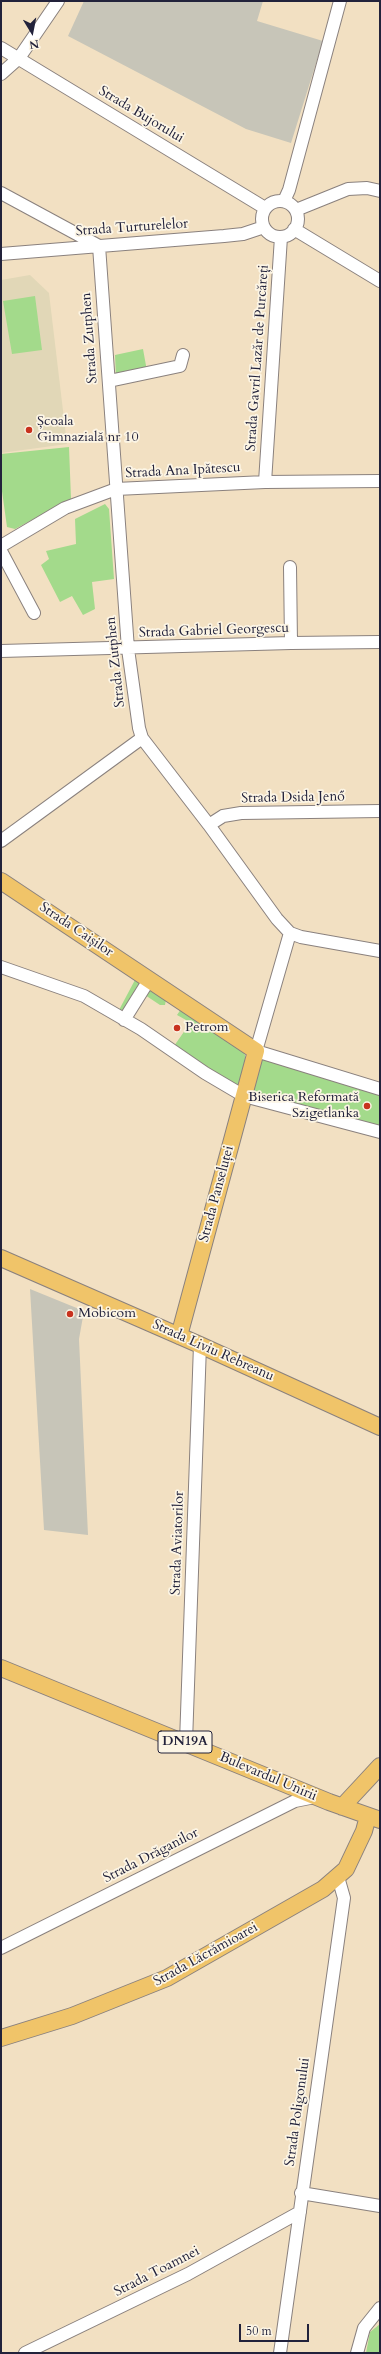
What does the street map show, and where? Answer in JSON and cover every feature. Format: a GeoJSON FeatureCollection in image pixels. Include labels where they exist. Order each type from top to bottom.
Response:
{"type":"FeatureCollection","features":[{"type":"Feature","properties":{"kind":"main road","name":"Strada Caișilor"},"geometry":{"type":"LineString","coordinates":[[1,881],[256,1051]]}},
{"type":"Feature","properties":{"kind":"main road","name":"Strada Panseluței"},"geometry":{"type":"LineString","coordinates":[[179,1336],[256,1051]]}},
{"type":"Feature","properties":{"kind":"main road","name":"Strada Liviu Rebreanu"},"geometry":{"type":"LineString","coordinates":[[1,1258],[200,1345],[380,1427]]}},
{"type":"Feature","properties":{"kind":"main road","name":"Bulevardul Unirii"},"geometry":{"type":"LineString","coordinates":[[1,1668],[186,1742],[316,1797],[374,1818]]}},
{"type":"Feature","properties":{"kind":"main road"},"geometry":{"type":"LineString","coordinates":[[342,1807],[380,1766]]}},
{"type":"Feature","properties":{"kind":"main road","name":"Strada Lăcrămioarei"},"geometry":{"type":"LineString","coordinates":[[1,2038],[72,2016],[167,1978],[322,1889],[346,1869],[364,1831],[374,1818]]}},
{"type":"Feature","properties":{"kind":"street"},"geometry":{"type":"LineString","coordinates":[[1,74],[19,58],[58,1]]}},
{"type":"Feature","properties":{"kind":"street"},"geometry":{"type":"LineString","coordinates":[[284,201],[289,190],[340,1]]}},
{"type":"Feature","properties":{"kind":"street","name":"Strada Bujorului"},"geometry":{"type":"LineString","coordinates":[[1,48],[265,208]]}},
{"type":"Feature","properties":{"kind":"street"},"geometry":{"type":"LineString","coordinates":[[296,210],[348,190],[367,188],[380,191]]}},
{"type":"Feature","properties":{"kind":"street"},"geometry":{"type":"LineString","coordinates":[[1,193],[98,246]]}},
{"type":"Feature","properties":{"kind":"street"},"geometry":{"type":"LineString","coordinates":[[284,201],[296,210],[298,220],[294,229],[281,236],[271,234],[264,227],[262,217],[265,208],[274,202],[284,201]]}},
{"type":"Feature","properties":{"kind":"street","name":"Strada Turturelelor"},"geometry":{"type":"LineString","coordinates":[[1,254],[224,236],[243,234],[264,227]]}},
{"type":"Feature","properties":{"kind":"street"},"geometry":{"type":"LineString","coordinates":[[294,229],[380,280]]}},
{"type":"Feature","properties":{"kind":"street","name":"Strada Gavril Lazăr de Purcăreți"},"geometry":{"type":"LineString","coordinates":[[265,482],[281,236]]}},
{"type":"Feature","properties":{"kind":"street","name":"Strada Zutphen"},"geometry":{"type":"LineString","coordinates":[[98,246],[128,649],[142,738],[209,825],[277,919],[290,933]]}},
{"type":"Feature","properties":{"kind":"street"},"geometry":{"type":"LineString","coordinates":[[109,381],[180,366],[183,354]]}},
{"type":"Feature","properties":{"kind":"street","name":"Strada Ana Ipătescu"},"geometry":{"type":"LineString","coordinates":[[1,546],[65,508],[116,489],[265,482],[380,481]]}},
{"type":"Feature","properties":{"kind":"street"},"geometry":{"type":"LineString","coordinates":[[1,551],[34,613]]}},
{"type":"Feature","properties":{"kind":"street"},"geometry":{"type":"LineString","coordinates":[[290,567],[291,643]]}},
{"type":"Feature","properties":{"kind":"street","name":"Strada Gabriel Georgescu"},"geometry":{"type":"LineString","coordinates":[[1,651],[380,642]]}},
{"type":"Feature","properties":{"kind":"street"},"geometry":{"type":"LineString","coordinates":[[1,840],[142,738]]}},
{"type":"Feature","properties":{"kind":"street","name":"Strada Dsida Jenő"},"geometry":{"type":"LineString","coordinates":[[209,825],[223,816],[241,813],[380,811]]}},
{"type":"Feature","properties":{"kind":"street"},"geometry":{"type":"LineString","coordinates":[[380,951],[301,937],[290,933],[256,1051],[380,1088]]}},
{"type":"Feature","properties":{"kind":"street"},"geometry":{"type":"LineString","coordinates":[[1,967],[77,993],[124,1020],[244,1096],[380,1132]]}},
{"type":"Feature","properties":{"kind":"street"},"geometry":{"type":"LineString","coordinates":[[124,1020],[149,980]]}},
{"type":"Feature","properties":{"kind":"street","name":"Strada Aviatorilor"},"geometry":{"type":"LineString","coordinates":[[186,1742],[200,1345]]}},
{"type":"Feature","properties":{"kind":"street","name":"Strada Drăganilor"},"geometry":{"type":"LineString","coordinates":[[1,1948],[302,1798],[316,1797]]}},
{"type":"Feature","properties":{"kind":"street","name":"Strada Poligonului"},"geometry":{"type":"LineString","coordinates":[[280,2353],[300,2212],[301,2193],[344,1898],[338,1877]]}},
{"type":"Feature","properties":{"kind":"street"},"geometry":{"type":"LineString","coordinates":[[301,2193],[380,2206]]}},
{"type":"Feature","properties":{"kind":"street","name":"Strada Toamnei"},"geometry":{"type":"LineString","coordinates":[[26,2353],[188,2274],[300,2212]]}},
{"type":"Feature","properties":{"kind":"street"},"geometry":{"type":"LineString","coordinates":[[357,2353],[364,2328],[380,2308]]}},
{"type":"Feature","properties":{"kind":"shaded area"},"geometry":{"type":"Polygon","coordinates":[[[84,1],[263,1],[257,21],[323,41],[291,143],[246,129],[68,36],[84,1]]]}},
{"type":"Feature","properties":{"kind":"shaded area"},"geometry":{"type":"Polygon","coordinates":[[[30,275],[49,293],[67,444],[1,453],[1,280],[30,275]]]}},
{"type":"Feature","properties":{"kind":"shaded area","name":"Mobicom"},"geometry":{"type":"Polygon","coordinates":[[[30,1289],[84,1311],[79,1339],[88,1535],[44,1530],[30,1289]]]}},
{"type":"Feature","properties":{"kind":"green space"},"geometry":{"type":"Polygon","coordinates":[[[35,296],[42,350],[12,354],[3,301],[35,296]]]}},
{"type":"Feature","properties":{"kind":"green space"},"geometry":{"type":"Polygon","coordinates":[[[143,349],[147,371],[116,377],[115,355],[143,349]]]}},
{"type":"Feature","properties":{"kind":"green space"},"geometry":{"type":"Polygon","coordinates":[[[69,447],[71,499],[15,529],[7,527],[1,484],[1,454],[69,447]]]}},
{"type":"Feature","properties":{"kind":"green space"},"geometry":{"type":"Polygon","coordinates":[[[105,504],[109,509],[114,579],[92,582],[95,609],[83,615],[72,596],[60,602],[41,565],[49,559],[46,551],[76,544],[75,519],[105,504]]]}},
{"type":"Feature","properties":{"kind":"green space"},"geometry":{"type":"Polygon","coordinates":[[[136,978],[142,985],[124,1012],[121,1011],[119,1010],[136,978]]]}},
{"type":"Feature","properties":{"kind":"green space"},"geometry":{"type":"Polygon","coordinates":[[[150,990],[166,1000],[165,1005],[160,1005],[145,995],[150,990]]]}},
{"type":"Feature","properties":{"kind":"green space"},"geometry":{"type":"Polygon","coordinates":[[[181,1009],[238,1042],[245,1055],[245,1067],[238,1088],[174,1046],[188,1026],[184,1023],[186,1020],[177,1015],[181,1009]]]}},
{"type":"Feature","properties":{"kind":"green space"},"geometry":{"type":"Polygon","coordinates":[[[259,1058],[380,1094],[380,1128],[251,1092],[259,1058]]]}},
{"type":"Feature","properties":{"kind":"green space"},"geometry":{"type":"Polygon","coordinates":[[[380,2324],[380,2353],[366,2353],[370,2332],[380,2324]]]}},
{"type":"Feature","properties":{"kind":"place","name":"Școala Gimnazială nr 10"},"geometry":{"type":"Point","coordinates":[29,430]}},
{"type":"Feature","properties":{"kind":"place","name":"Petrom"},"geometry":{"type":"Point","coordinates":[177,1028]}},
{"type":"Feature","properties":{"kind":"place","name":"Biserica Reformată Szigetlanka"},"geometry":{"type":"Point","coordinates":[367,1106]}},
{"type":"Feature","properties":{"kind":"place","name":"Mobicom"},"geometry":{"type":"Point","coordinates":[70,1314]}}]}
